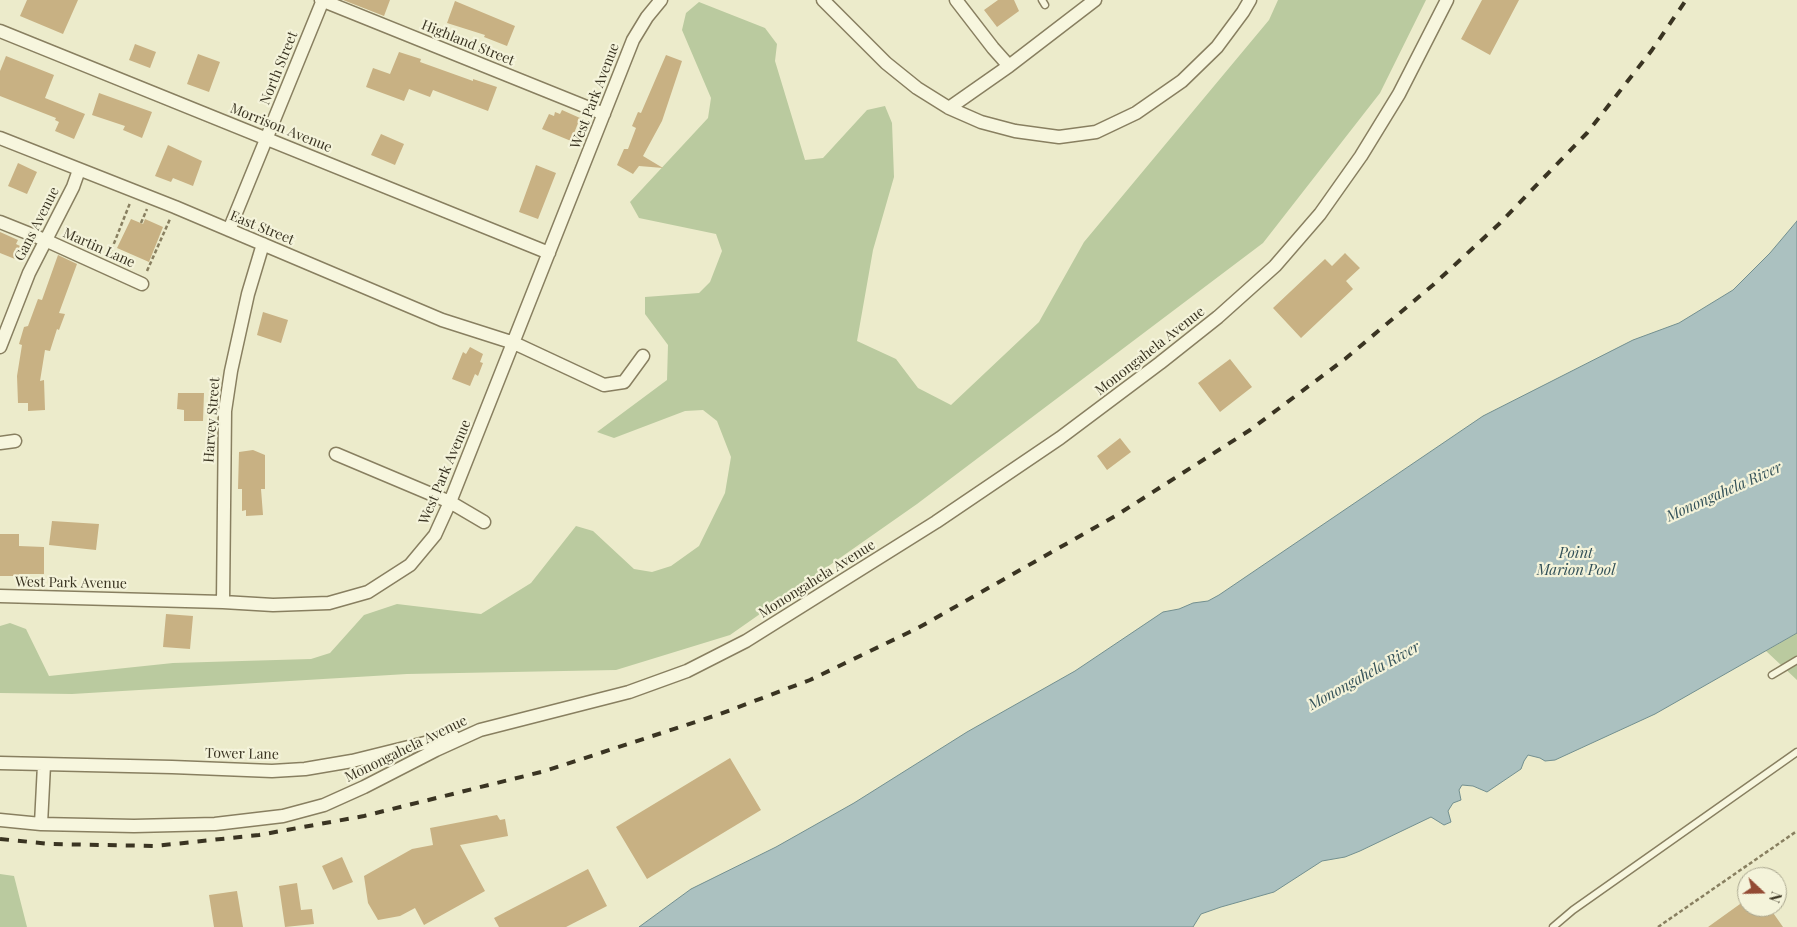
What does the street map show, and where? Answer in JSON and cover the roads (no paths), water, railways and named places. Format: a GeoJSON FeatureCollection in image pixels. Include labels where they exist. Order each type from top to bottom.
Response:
{"type":"FeatureCollection","features":[{"type":"Feature","properties":{"kind":"street","name":"Highland Street"},"geometry":{"type":"LineString","coordinates":[[322,0],[604,114]]}},
{"type":"Feature","properties":{"kind":"street","name":"North Street"},"geometry":{"type":"LineString","coordinates":[[229,230],[322,0]]}},
{"type":"Feature","properties":{"kind":"street","name":"West Park Avenue"},"geometry":{"type":"LineString","coordinates":[[0,596],[273,605],[329,603],[368,592],[410,565],[435,535],[450,502],[633,40],[647,17],[661,0]]}},
{"type":"Feature","properties":{"kind":"street"},"geometry":{"type":"LineString","coordinates":[[956,0],[1009,66]]}},
{"type":"Feature","properties":{"kind":"street"},"geometry":{"type":"LineString","coordinates":[[948,108],[1009,66],[1095,0]]}},
{"type":"Feature","properties":{"kind":"street"},"geometry":{"type":"LineString","coordinates":[[826,1],[886,63],[917,88],[948,108],[981,122],[1015,131],[1059,137],[1096,132],[1136,113],[1182,81],[1217,47],[1250,0]]}},
{"type":"Feature","properties":{"kind":"street","name":"Monongahela Avenue"},"geometry":{"type":"LineString","coordinates":[[0,820],[42,824],[134,826],[215,824],[283,816],[324,804],[480,730],[629,692],[687,671],[746,641],[945,516],[1060,438],[1218,317],[1274,266],[1320,214],[1361,156],[1399,94],[1447,0]]}},
{"type":"Feature","properties":{"kind":"street","name":"Morrison Avenue"},"geometry":{"type":"LineString","coordinates":[[0,31],[550,253]]}},
{"type":"Feature","properties":{"kind":"street","name":"East Street"},"geometry":{"type":"LineString","coordinates":[[0,138],[175,207],[442,320],[514,343],[604,385],[624,382],[643,356]]}},
{"type":"Feature","properties":{"kind":"street","name":"Gans Avenue"},"geometry":{"type":"LineString","coordinates":[[0,347],[30,272],[73,187],[79,170]]}},
{"type":"Feature","properties":{"kind":"street","name":"Martin Lane"},"geometry":{"type":"LineString","coordinates":[[0,222],[45,240],[142,284]]}},
{"type":"Feature","properties":{"kind":"street","name":"Harvey Street"},"geometry":{"type":"LineString","coordinates":[[223,602],[225,411],[231,371],[248,294],[263,244]]}},
{"type":"Feature","properties":{"kind":"street"},"geometry":{"type":"LineString","coordinates":[[0,443],[15,441]]}},
{"type":"Feature","properties":{"kind":"street"},"geometry":{"type":"LineString","coordinates":[[336,454],[450,502],[484,522]]}},
{"type":"Feature","properties":{"kind":"street","name":"Tower Lane"},"geometry":{"type":"LineString","coordinates":[[0,764],[272,771],[305,769],[352,761],[480,730]]}},
{"type":"Feature","properties":{"kind":"street"},"geometry":{"type":"LineString","coordinates":[[42,824],[44,764]]}},
{"type":"Feature","properties":{"kind":"lane"},"geometry":{"type":"LineString","coordinates":[[1772,675],[1797,660]]}},
{"type":"Feature","properties":{"kind":"lane"},"geometry":{"type":"LineString","coordinates":[[1553,927],[1573,910],[1797,752]]}},
{"type":"Feature","properties":{"kind":"water","name":"Point Marion Pool"},"geometry":{"type":"Polygon","coordinates":[[[1797,221],[1797,633],[1655,714],[1555,760],[1545,761],[1528,755],[1521,769],[1487,792],[1473,786],[1462,785],[1459,790],[1461,800],[1453,803],[1448,811],[1451,822],[1444,825],[1431,817],[1360,851],[1345,857],[1322,861],[1274,892],[1201,914],[1193,927],[639,927],[691,889],[776,847],[854,803],[967,732],[1075,671],[1163,612],[1179,609],[1193,603],[1208,601],[1219,595],[1483,416],[1633,340],[1679,323],[1733,290],[1770,253],[1797,221]]]}},
{"type":"Feature","properties":{"kind":"railway"},"geometry":{"type":"LineString","coordinates":[[0,839],[51,844],[155,846],[259,835],[364,816],[545,771],[720,714],[810,680],[918,628],[1117,515],[1250,430],[1345,359],[1433,285],[1499,224],[1587,133],[1652,50],[1686,0]]}},
{"type":"Feature","properties":{"kind":"water label","name":"Monongahela River"},"geometry":{"type":"Point","coordinates":[1724,492]}},
{"type":"Feature","properties":{"kind":"water label","name":"Monongahela River"},"geometry":{"type":"Point","coordinates":[1364,676]}}]}
